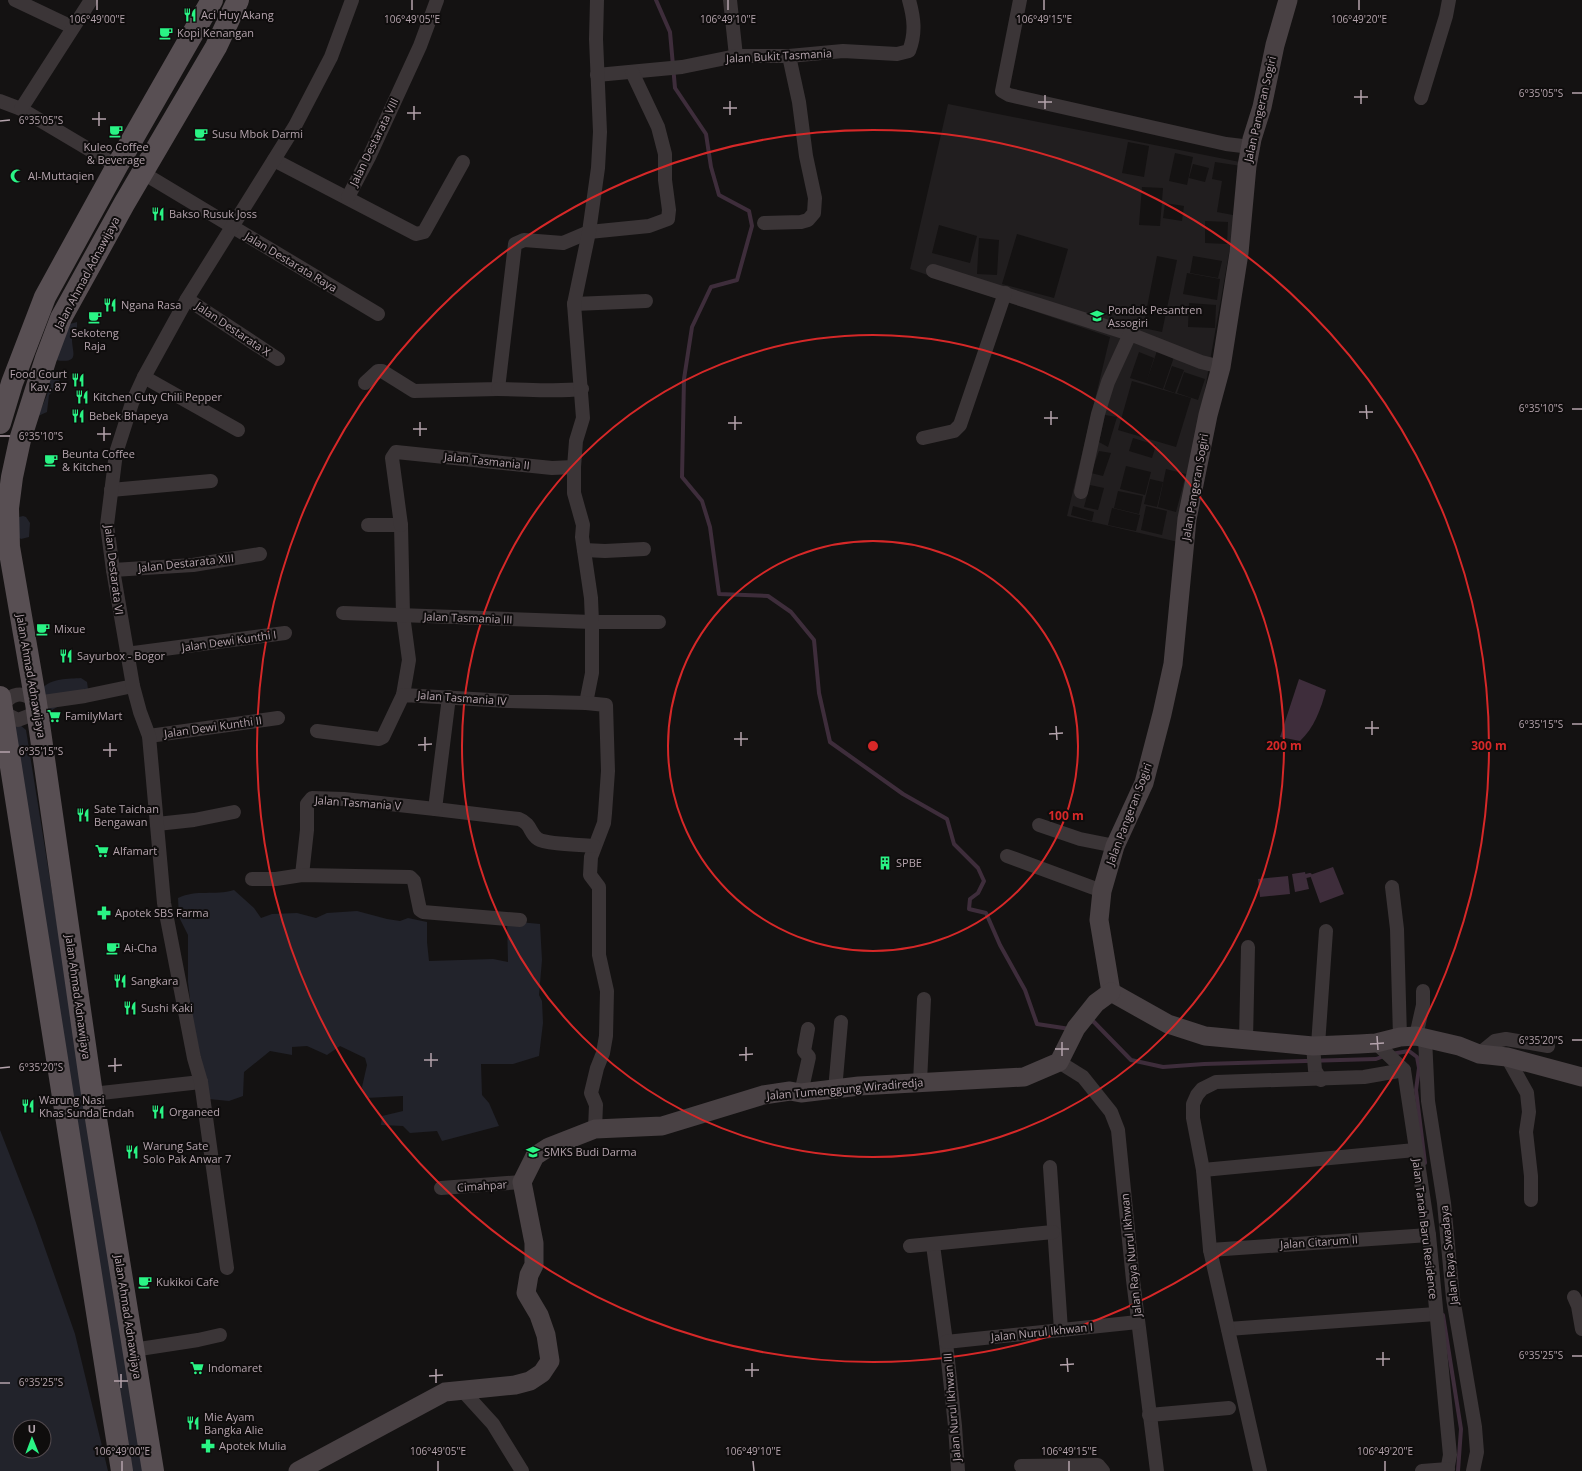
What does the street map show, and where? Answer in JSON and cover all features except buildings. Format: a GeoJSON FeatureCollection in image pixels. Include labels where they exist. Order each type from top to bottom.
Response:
{"type":"FeatureCollection","features":[{"type":"Feature","properties":{"kind":"main road","name":"Jalan Ahmad Adnawijaya"},"geometry":{"type":"LineString","coordinates":[[0,423],[12,384],[45,297],[117,166],[212,0]]}},
{"type":"Feature","properties":{"kind":"main road","name":"Jalan Ahmad Adnawijaya"},"geometry":{"type":"LineString","coordinates":[[153,1471],[92,1094],[36,703],[8,579],[4,552],[12,477],[20,440],[46,358],[61,318],[216,47],[238,0]]}},
{"type":"Feature","properties":{"kind":"main road"},"geometry":{"type":"LineString","coordinates":[[181,55],[182,63],[188,69],[194,71],[203,68]]}},
{"type":"Feature","properties":{"kind":"main road"},"geometry":{"type":"LineString","coordinates":[[160,91],[173,91],[178,95],[183,104]]}},
{"type":"Feature","properties":{"kind":"main road"},"geometry":{"type":"LineString","coordinates":[[1,705],[122,1471]]}},
{"type":"Feature","properties":{"kind":"street"},"geometry":{"type":"LineString","coordinates":[[15,0],[72,27]]}},
{"type":"Feature","properties":{"kind":"street"},"geometry":{"type":"LineString","coordinates":[[21,109],[72,27],[91,0]]}},
{"type":"Feature","properties":{"kind":"street","name":"Jalan Destarata VI"},"geometry":{"type":"LineString","coordinates":[[227,1268],[201,1082],[194,1058],[164,903],[149,736],[140,712],[126,654],[107,525],[116,454],[132,403],[144,377],[187,299],[296,126],[331,57],[352,0]]}},
{"type":"Feature","properties":{"kind":"street","name":"Jalan Destarata VIII"},"geometry":{"type":"LineString","coordinates":[[437,0],[420,46],[348,197],[416,234],[424,232],[463,162]]}},
{"type":"Feature","properties":{"kind":"street"},"geometry":{"type":"LineString","coordinates":[[586,702],[592,673],[592,622],[591,598],[584,550],[583,525],[574,493],[576,441],[583,418],[582,389],[574,304],[589,232],[598,168],[600,140],[597,75],[597,0]]}},
{"type":"Feature","properties":{"kind":"street"},"geometry":{"type":"LineString","coordinates":[[730,0],[736,56]]}},
{"type":"Feature","properties":{"kind":"street","name":"Jalan Bukit Tasmania"},"geometry":{"type":"LineString","coordinates":[[597,75],[682,66],[736,56],[790,56],[843,52],[897,54],[909,51],[913,41],[914,16],[909,0]]}},
{"type":"Feature","properties":{"kind":"street"},"geometry":{"type":"LineString","coordinates":[[1020,0],[1002,91],[1009,95],[1218,143],[1251,147]]}},
{"type":"Feature","properties":{"kind":"street","name":"Jalan Pangeran Sogiri"},"geometry":{"type":"LineString","coordinates":[[1111,992],[1099,920],[1102,891],[1115,846],[1144,783],[1164,707],[1173,664],[1187,519],[1208,415],[1221,367],[1239,253],[1251,147],[1262,107],[1275,45],[1288,0]]}},
{"type":"Feature","properties":{"kind":"street"},"geometry":{"type":"LineString","coordinates":[[1421,98],[1446,16],[1449,0]]}},
{"type":"Feature","properties":{"kind":"street"},"geometry":{"type":"LineString","coordinates":[[764,223],[804,221],[808,220],[814,213],[815,198],[806,156],[799,102],[790,56]]}},
{"type":"Feature","properties":{"kind":"street"},"geometry":{"type":"LineString","coordinates":[[498,389],[515,244],[524,240],[563,243],[589,232],[649,226],[668,219],[669,210],[665,180],[665,154],[658,127],[632,72]]}},
{"type":"Feature","properties":{"kind":"street"},"geometry":{"type":"LineString","coordinates":[[0,101],[21,109],[117,166]]}},
{"type":"Feature","properties":{"kind":"street"},"geometry":{"type":"LineString","coordinates":[[274,160],[348,197]]}},
{"type":"Feature","properties":{"kind":"street","name":"Jalan Destarata Raya"},"geometry":{"type":"LineString","coordinates":[[143,173],[378,314]]}},
{"type":"Feature","properties":{"kind":"street"},"geometry":{"type":"LineString","coordinates":[[933,271],[1130,334],[1201,362],[1221,367]]}},
{"type":"Feature","properties":{"kind":"street"},"geometry":{"type":"LineString","coordinates":[[923,438],[954,431],[960,425],[1005,293]]}},
{"type":"Feature","properties":{"kind":"street","name":"Jalan Destarata X"},"geometry":{"type":"LineString","coordinates":[[187,299],[278,359]]}},
{"type":"Feature","properties":{"kind":"street"},"geometry":{"type":"LineString","coordinates":[[574,304],[646,301]]}},
{"type":"Feature","properties":{"kind":"street"},"geometry":{"type":"LineString","coordinates":[[1081,492],[1100,408],[1108,382],[1130,334]]}},
{"type":"Feature","properties":{"kind":"street"},"geometry":{"type":"LineString","coordinates":[[365,383],[378,371],[382,371],[414,391],[544,389],[562,391],[582,389]]}},
{"type":"Feature","properties":{"kind":"street"},"geometry":{"type":"LineString","coordinates":[[144,377],[238,430]]}},
{"type":"Feature","properties":{"kind":"street","name":"Jalan Tasmania II"},"geometry":{"type":"LineString","coordinates":[[401,525],[392,458],[396,452],[552,468],[574,467]]}},
{"type":"Feature","properties":{"kind":"street"},"geometry":{"type":"LineString","coordinates":[[111,490],[211,481]]}},
{"type":"Feature","properties":{"kind":"street"},"geometry":{"type":"LineString","coordinates":[[368,525],[401,525],[403,616],[409,660],[403,695]]}},
{"type":"Feature","properties":{"kind":"street"},"geometry":{"type":"LineString","coordinates":[[584,550],[605,551],[644,549]]}},
{"type":"Feature","properties":{"kind":"street","name":"Jalan Destarata XIII"},"geometry":{"type":"LineString","coordinates":[[113,570],[193,565],[260,554]]}},
{"type":"Feature","properties":{"kind":"street","name":"Jalan Tasmania III"},"geometry":{"type":"LineString","coordinates":[[343,613],[592,622],[659,622]]}},
{"type":"Feature","properties":{"kind":"street","name":"Jalan Dewi Kunthi I"},"geometry":{"type":"LineString","coordinates":[[126,654],[285,633]]}},
{"type":"Feature","properties":{"kind":"street"},"geometry":{"type":"LineString","coordinates":[[36,703],[84,696],[133,686]]}},
{"type":"Feature","properties":{"kind":"street"},"geometry":{"type":"LineString","coordinates":[[17,694],[31,697],[36,703],[31,715],[18,720],[6,714],[1,705],[10,697],[17,694]]}},
{"type":"Feature","properties":{"kind":"street","name":"Jalan Tasmania IV"},"geometry":{"type":"LineString","coordinates":[[317,731],[379,739],[383,736],[403,695],[508,701],[586,702],[604,704],[608,708],[608,771],[604,823],[594,846]]}},
{"type":"Feature","properties":{"kind":"street"},"geometry":{"type":"LineString","coordinates":[[435,809],[449,697]]}},
{"type":"Feature","properties":{"kind":"street","name":"Jalan Dewi Kunthi II"},"geometry":{"type":"LineString","coordinates":[[149,736],[278,718]]}},
{"type":"Feature","properties":{"kind":"street","name":"Jalan Tasmania V"},"geometry":{"type":"LineString","coordinates":[[302,875],[307,830],[307,804],[312,798],[344,799],[519,819],[529,825],[535,836],[543,842],[594,846]]}},
{"type":"Feature","properties":{"kind":"street"},"geometry":{"type":"LineString","coordinates":[[157,824],[194,820],[234,812]]}},
{"type":"Feature","properties":{"kind":"street"},"geometry":{"type":"LineString","coordinates":[[1039,825],[1080,839],[1115,846]]}},
{"type":"Feature","properties":{"kind":"street"},"geometry":{"type":"LineString","coordinates":[[594,846],[590,875],[599,887],[599,955],[607,991],[607,1020],[604,1053],[597,1068],[591,1093],[596,1105],[595,1129]]}},
{"type":"Feature","properties":{"kind":"street"},"geometry":{"type":"LineString","coordinates":[[1007,856],[1102,891]]}},
{"type":"Feature","properties":{"kind":"street"},"geometry":{"type":"LineString","coordinates":[[252,879],[276,879],[302,875],[410,877],[414,881],[420,910],[423,912],[520,920]]}},
{"type":"Feature","properties":{"kind":"street"},"geometry":{"type":"LineString","coordinates":[[1392,887],[1396,929],[1414,1037]]}},
{"type":"Feature","properties":{"kind":"street"},"geometry":{"type":"LineString","coordinates":[[1316,1060],[1326,930]]}},
{"type":"Feature","properties":{"kind":"street"},"geometry":{"type":"LineString","coordinates":[[1246,1040],[1248,947]]}},
{"type":"Feature","properties":{"kind":"street"},"geometry":{"type":"LineString","coordinates":[[1414,1037],[1423,1005],[1423,991]]}},
{"type":"Feature","properties":{"kind":"street"},"geometry":{"type":"LineString","coordinates":[[1111,992],[1168,1024],[1205,1036],[1246,1040],[1316,1060],[1364,1077],[1404,1070]]}},
{"type":"Feature","properties":{"kind":"street","name":"Jalan Tumenggung Wiradiredja"},"geometry":{"type":"LineString","coordinates":[[522,1182],[535,1156],[559,1142],[595,1129],[662,1126],[763,1095],[790,1091],[801,1093],[920,1082],[1024,1077],[1066,1048],[1096,1003],[1111,992]]}},
{"type":"Feature","properties":{"kind":"street"},"geometry":{"type":"LineString","coordinates":[[920,1082],[924,999]]}},
{"type":"Feature","properties":{"kind":"street"},"geometry":{"type":"LineString","coordinates":[[835,1090],[841,1022]]}},
{"type":"Feature","properties":{"kind":"street"},"geometry":{"type":"LineString","coordinates":[[801,1093],[809,1057],[804,1050],[808,1029]]}},
{"type":"Feature","properties":{"kind":"street"},"geometry":{"type":"LineString","coordinates":[[1260,1471],[1210,1250],[1203,1170],[1193,1118],[1193,1104],[1202,1089],[1216,1082],[1316,1060],[1385,1051],[1414,1037],[1479,1054],[1507,1057],[1582,1077]]}},
{"type":"Feature","properties":{"kind":"street","name":"Jalan Raya Swadaya"},"geometry":{"type":"LineString","coordinates":[[1414,1037],[1428,1101],[1444,1203],[1453,1298],[1475,1428],[1477,1452],[1474,1471]]}},
{"type":"Feature","properties":{"kind":"street"},"geometry":{"type":"LineString","coordinates":[[1479,1054],[1495,1041],[1506,1039],[1548,1046]]}},
{"type":"Feature","properties":{"kind":"street","name":"Jalan Raya Nurul Ikhwan"},"geometry":{"type":"LineString","coordinates":[[1066,1048],[1083,1078],[1111,1112],[1118,1130],[1138,1322],[1156,1471]]}},
{"type":"Feature","properties":{"kind":"street"},"geometry":{"type":"LineString","coordinates":[[1385,1051],[1404,1070]]}},
{"type":"Feature","properties":{"kind":"street"},"geometry":{"type":"LineString","coordinates":[[1507,1057],[1527,1093],[1529,1112],[1526,1132],[1531,1176],[1531,1200]]}},
{"type":"Feature","properties":{"kind":"street","name":"Jalan Tanah Baru Residence"},"geometry":{"type":"LineString","coordinates":[[1404,1070],[1429,1235],[1450,1455],[1448,1470]]}},
{"type":"Feature","properties":{"kind":"street"},"geometry":{"type":"LineString","coordinates":[[92,1094],[201,1082]]}},
{"type":"Feature","properties":{"kind":"street"},"geometry":{"type":"LineString","coordinates":[[1203,1170],[1415,1150]]}},
{"type":"Feature","properties":{"kind":"street"},"geometry":{"type":"LineString","coordinates":[[1050,1167],[1053,1232],[1061,1330]]}},
{"type":"Feature","properties":{"kind":"street"},"geometry":{"type":"LineString","coordinates":[[298,1471],[377,1430],[424,1402],[445,1392],[515,1385],[530,1381],[542,1373],[550,1361],[546,1335],[539,1315],[526,1293],[529,1275],[534,1265],[534,1243],[522,1182]]}},
{"type":"Feature","properties":{"kind":"street","name":"Cimahpar"},"geometry":{"type":"LineString","coordinates":[[441,1188],[522,1182]]}},
{"type":"Feature","properties":{"kind":"street"},"geometry":{"type":"LineString","coordinates":[[910,1246],[1053,1232]]}},
{"type":"Feature","properties":{"kind":"street","name":"Jalan Citarum II"},"geometry":{"type":"LineString","coordinates":[[1210,1250],[1429,1235]]}},
{"type":"Feature","properties":{"kind":"street","name":"Jalan Nurul Ikhwan III"},"geometry":{"type":"LineString","coordinates":[[932,1245],[946,1342],[958,1471]]}},
{"type":"Feature","properties":{"kind":"street"},"geometry":{"type":"LineString","coordinates":[[1574,1297],[1578,1306],[1582,1329]]}},
{"type":"Feature","properties":{"kind":"street"},"geometry":{"type":"LineString","coordinates":[[1228,1329],[1436,1314]]}},
{"type":"Feature","properties":{"kind":"street","name":"Jalan Nurul Ikhwan I"},"geometry":{"type":"LineString","coordinates":[[946,1342],[1138,1322]]}},
{"type":"Feature","properties":{"kind":"street"},"geometry":{"type":"LineString","coordinates":[[133,1350],[220,1335]]}},
{"type":"Feature","properties":{"kind":"street"},"geometry":{"type":"LineString","coordinates":[[462,1390],[493,1424],[518,1469]]}},
{"type":"Feature","properties":{"kind":"street"},"geometry":{"type":"LineString","coordinates":[[1149,1415],[1229,1408]]}},
{"type":"Feature","properties":{"kind":"street"},"geometry":{"type":"LineString","coordinates":[[1021,1466],[1098,1465],[1104,1471]]}},
{"type":"Feature","properties":{"kind":"street"},"geometry":{"type":"LineString","coordinates":[[1422,1471],[1448,1470]]}},
{"type":"Feature","properties":{"kind":"shaded area","name":"Pondok Pesantren Assogiri"},"geometry":{"type":"Polygon","coordinates":[[[948,104],[1245,163],[1178,542],[1067,516],[1110,337],[910,269],[948,104]],[[1128,142],[1122,173],[1144,177],[1149,146],[1128,142]],[[1175,153],[1169,181],[1187,185],[1193,157],[1175,153]],[[1215,162],[1212,179],[1222,181],[1217,212],[1233,215],[1241,166],[1215,162]],[[1193,164],[1189,178],[1205,182],[1209,168],[1193,164]],[[1142,187],[1139,225],[1160,226],[1163,188],[1142,187]],[[1165,203],[1163,218],[1182,221],[1184,206],[1165,203]],[[1205,221],[1205,243],[1227,244],[1228,222],[1205,221]],[[939,225],[932,253],[970,263],[977,236],[939,225]],[[1017,234],[1002,284],[1054,298],[1068,249],[1017,234]],[[979,238],[977,274],[997,275],[999,240],[979,238]],[[1157,256],[1143,328],[1162,332],[1177,260],[1157,256]],[[1193,256],[1190,273],[1218,278],[1222,261],[1193,256]],[[1187,273],[1183,294],[1217,300],[1220,279],[1187,273]],[[1189,303],[1188,327],[1215,328],[1216,305],[1189,303]],[[1158,348],[1146,383],[1163,389],[1175,354],[1158,348]],[[1139,352],[1130,378],[1146,383],[1154,358],[1139,352]],[[1172,366],[1164,389],[1175,393],[1184,370],[1172,366]],[[1184,372],[1177,393],[1198,400],[1205,379],[1184,372]],[[1132,381],[1118,430],[1176,447],[1191,398],[1132,381]],[[1105,415],[1099,442],[1108,447],[1117,417],[1105,415]],[[1133,438],[1129,451],[1152,458],[1156,445],[1133,438]],[[1099,451],[1091,473],[1103,476],[1111,453],[1099,451]],[[1126,466],[1120,489],[1145,495],[1151,472],[1126,466]],[[1166,469],[1158,507],[1176,512],[1186,474],[1166,469]],[[1150,479],[1144,504],[1157,507],[1163,482],[1150,479]],[[1090,485],[1084,507],[1098,510],[1104,488],[1090,485]],[[1118,491],[1114,508],[1139,514],[1143,496],[1118,491]],[[1073,506],[1071,515],[1092,521],[1094,512],[1073,506]],[[1146,506],[1141,530],[1162,535],[1167,511],[1146,506]],[[1112,508],[1108,525],[1136,531],[1140,515],[1112,508]]]}},
{"type":"Feature","properties":{"kind":"shaded area"},"geometry":{"type":"Polygon","coordinates":[[[77,322],[77,329],[72,339],[72,359],[63,361],[55,360],[70,324],[77,322]]]}},
{"type":"Feature","properties":{"kind":"shaded area"},"geometry":{"type":"Polygon","coordinates":[[[51,373],[58,373],[60,384],[49,395],[47,412],[38,416],[47,395],[51,373]]]}},
{"type":"Feature","properties":{"kind":"shaded area"},"geometry":{"type":"Polygon","coordinates":[[[19,517],[26,517],[30,523],[29,537],[21,539],[18,537],[19,517]]]}},
{"type":"Feature","properties":{"kind":"shaded area"},"geometry":{"type":"Polygon","coordinates":[[[81,678],[87,682],[88,689],[52,710],[46,711],[42,689],[45,685],[60,680],[81,678]]]}},
{"type":"Feature","properties":{"kind":"shaded area"},"geometry":{"type":"Polygon","coordinates":[[[1299,679],[1326,690],[1316,718],[1305,736],[1300,741],[1280,737],[1299,679]]]}},
{"type":"Feature","properties":{"kind":"shaded area"},"geometry":{"type":"Polygon","coordinates":[[[20,725],[26,730],[145,1471],[128,1471],[11,727],[20,725]]]}},
{"type":"Feature","properties":{"kind":"shaded area"},"geometry":{"type":"Polygon","coordinates":[[[1333,867],[1344,894],[1320,903],[1310,875],[1333,867]]]}},
{"type":"Feature","properties":{"kind":"shaded area"},"geometry":{"type":"Polygon","coordinates":[[[1305,872],[1309,889],[1295,892],[1292,874],[1305,872]]]}},
{"type":"Feature","properties":{"kind":"shaded area"},"geometry":{"type":"Polygon","coordinates":[[[1288,876],[1290,894],[1260,897],[1258,879],[1288,876]]]}},
{"type":"Feature","properties":{"kind":"shaded area"},"geometry":{"type":"Polygon","coordinates":[[[234,890],[254,908],[261,918],[272,914],[297,913],[316,918],[327,913],[357,911],[387,919],[400,921],[408,918],[427,922],[429,961],[493,959],[508,962],[507,921],[540,924],[542,960],[539,995],[542,1001],[543,1023],[539,1056],[513,1064],[481,1064],[482,1095],[489,1103],[499,1126],[442,1141],[437,1131],[410,1133],[403,1126],[381,1125],[382,1116],[403,1111],[403,1096],[366,1098],[362,1087],[367,1065],[365,1058],[340,1046],[327,1055],[307,1046],[292,1047],[292,1055],[270,1051],[244,1072],[243,1096],[229,1101],[209,1099],[192,1016],[188,982],[188,935],[179,917],[178,898],[185,895],[199,893],[219,893],[234,890]]]}},
{"type":"Feature","properties":{"kind":"shaded area"},"geometry":{"type":"Polygon","coordinates":[[[0,1130],[35,1220],[75,1334],[108,1471],[0,1471],[0,1130]]]}},
{"type":"Feature","properties":{"kind":"waterway"},"geometry":{"type":"LineString","coordinates":[[656,0],[670,32],[675,88],[706,134],[711,167],[719,195],[749,211],[752,226],[737,280],[711,287],[692,327],[684,379],[682,477],[702,501],[710,527],[719,594],[768,596],[791,612],[814,640],[819,693],[830,742],[903,794],[947,819],[954,844],[978,868],[984,881],[978,893],[970,899],[969,909],[986,913],[1000,945],[1025,990],[1037,1024],[1070,1029]]}},
{"type":"Feature","properties":{"kind":"waterway"},"geometry":{"type":"LineString","coordinates":[[1306,876],[1310,875]]}},
{"type":"Feature","properties":{"kind":"waterway"},"geometry":{"type":"LineString","coordinates":[[1089,1023],[1093,1021],[1131,1060],[1163,1067],[1204,1064],[1376,1059],[1384,1056]]}},
{"type":"Feature","properties":{"kind":"waterway"},"geometry":{"type":"LineString","coordinates":[[1391,1054],[1409,1051],[1417,1057],[1419,1068],[1416,1090],[1425,1163]]}},
{"type":"Feature","properties":{"kind":"waterway"},"geometry":{"type":"LineString","coordinates":[[1443,1315],[1461,1429],[1458,1471]]}},
{"type":"Feature","properties":{"kind":"place","name":"Aci Huy Akang"},"geometry":{"type":"Point","coordinates":[190,15]}},
{"type":"Feature","properties":{"kind":"place","name":"Kopi Kenangan"},"geometry":{"type":"Point","coordinates":[166,33]}},
{"type":"Feature","properties":{"kind":"place","name":"Kuleo Coffee & Beverage"},"geometry":{"type":"Point","coordinates":[116,131]}},
{"type":"Feature","properties":{"kind":"place","name":"Susu Mbok Darmi"},"geometry":{"type":"Point","coordinates":[201,134]}},
{"type":"Feature","properties":{"kind":"place","name":"Al-Muttaqien"},"geometry":{"type":"Point","coordinates":[17,176]}},
{"type":"Feature","properties":{"kind":"place","name":"Bakso Rusuk Joss"},"geometry":{"type":"Point","coordinates":[158,214]}},
{"type":"Feature","properties":{"kind":"place","name":"Ngana Rasa"},"geometry":{"type":"Point","coordinates":[110,305]}},
{"type":"Feature","properties":{"kind":"place","name":"Pondok Pesantren Assogiri"},"geometry":{"type":"Point","coordinates":[1097,316]}},
{"type":"Feature","properties":{"kind":"place","name":"Sekoteng Raja"},"geometry":{"type":"Point","coordinates":[95,317]}},
{"type":"Feature","properties":{"kind":"place","name":"Food Court Kav. 87"},"geometry":{"type":"Point","coordinates":[78,380]}},
{"type":"Feature","properties":{"kind":"place","name":"Kitchen Cuty Chili Pepper"},"geometry":{"type":"Point","coordinates":[82,397]}},
{"type":"Feature","properties":{"kind":"place","name":"Bebek Bhapeya"},"geometry":{"type":"Point","coordinates":[78,416]}},
{"type":"Feature","properties":{"kind":"place","name":"Beunta Coffee & Kitchen"},"geometry":{"type":"Point","coordinates":[51,460]}},
{"type":"Feature","properties":{"kind":"place","name":"Mixue"},"geometry":{"type":"Point","coordinates":[43,629]}},
{"type":"Feature","properties":{"kind":"place","name":"Sayurbox - Bogor"},"geometry":{"type":"Point","coordinates":[66,656]}},
{"type":"Feature","properties":{"kind":"place","name":"FamilyMart"},"geometry":{"type":"Point","coordinates":[54,716]}},
{"type":"Feature","properties":{"kind":"place","name":"Sate Taichan Bengawan"},"geometry":{"type":"Point","coordinates":[83,815]}},
{"type":"Feature","properties":{"kind":"place","name":"Alfamart"},"geometry":{"type":"Point","coordinates":[102,851]}},
{"type":"Feature","properties":{"kind":"place","name":"SPBE"},"geometry":{"type":"Point","coordinates":[885,863]}},
{"type":"Feature","properties":{"kind":"place","name":"Apotek SBS Farma"},"geometry":{"type":"Point","coordinates":[104,913]}},
{"type":"Feature","properties":{"kind":"place","name":"Ai-Cha"},"geometry":{"type":"Point","coordinates":[113,948]}},
{"type":"Feature","properties":{"kind":"place","name":"Sangkara"},"geometry":{"type":"Point","coordinates":[120,981]}},
{"type":"Feature","properties":{"kind":"place","name":"Sushi Kaki"},"geometry":{"type":"Point","coordinates":[130,1008]}},
{"type":"Feature","properties":{"kind":"place","name":"Warung Nasi Khas Sunda Endah"},"geometry":{"type":"Point","coordinates":[28,1106]}},
{"type":"Feature","properties":{"kind":"place","name":"Organeed"},"geometry":{"type":"Point","coordinates":[158,1112]}},
{"type":"Feature","properties":{"kind":"place","name":"Warung Sate Solo Pak Anwar 7"},"geometry":{"type":"Point","coordinates":[132,1152]}},
{"type":"Feature","properties":{"kind":"place","name":"SMKS Budi Darma"},"geometry":{"type":"Point","coordinates":[533,1152]}},
{"type":"Feature","properties":{"kind":"place","name":"Kukikoi Cafe"},"geometry":{"type":"Point","coordinates":[145,1282]}},
{"type":"Feature","properties":{"kind":"place","name":"Indomaret"},"geometry":{"type":"Point","coordinates":[197,1368]}},
{"type":"Feature","properties":{"kind":"place","name":"Mie Ayam Bangka Alie"},"geometry":{"type":"Point","coordinates":[193,1423]}},
{"type":"Feature","properties":{"kind":"place","name":"Apotek Mulia"},"geometry":{"type":"Point","coordinates":[208,1446]}}]}
